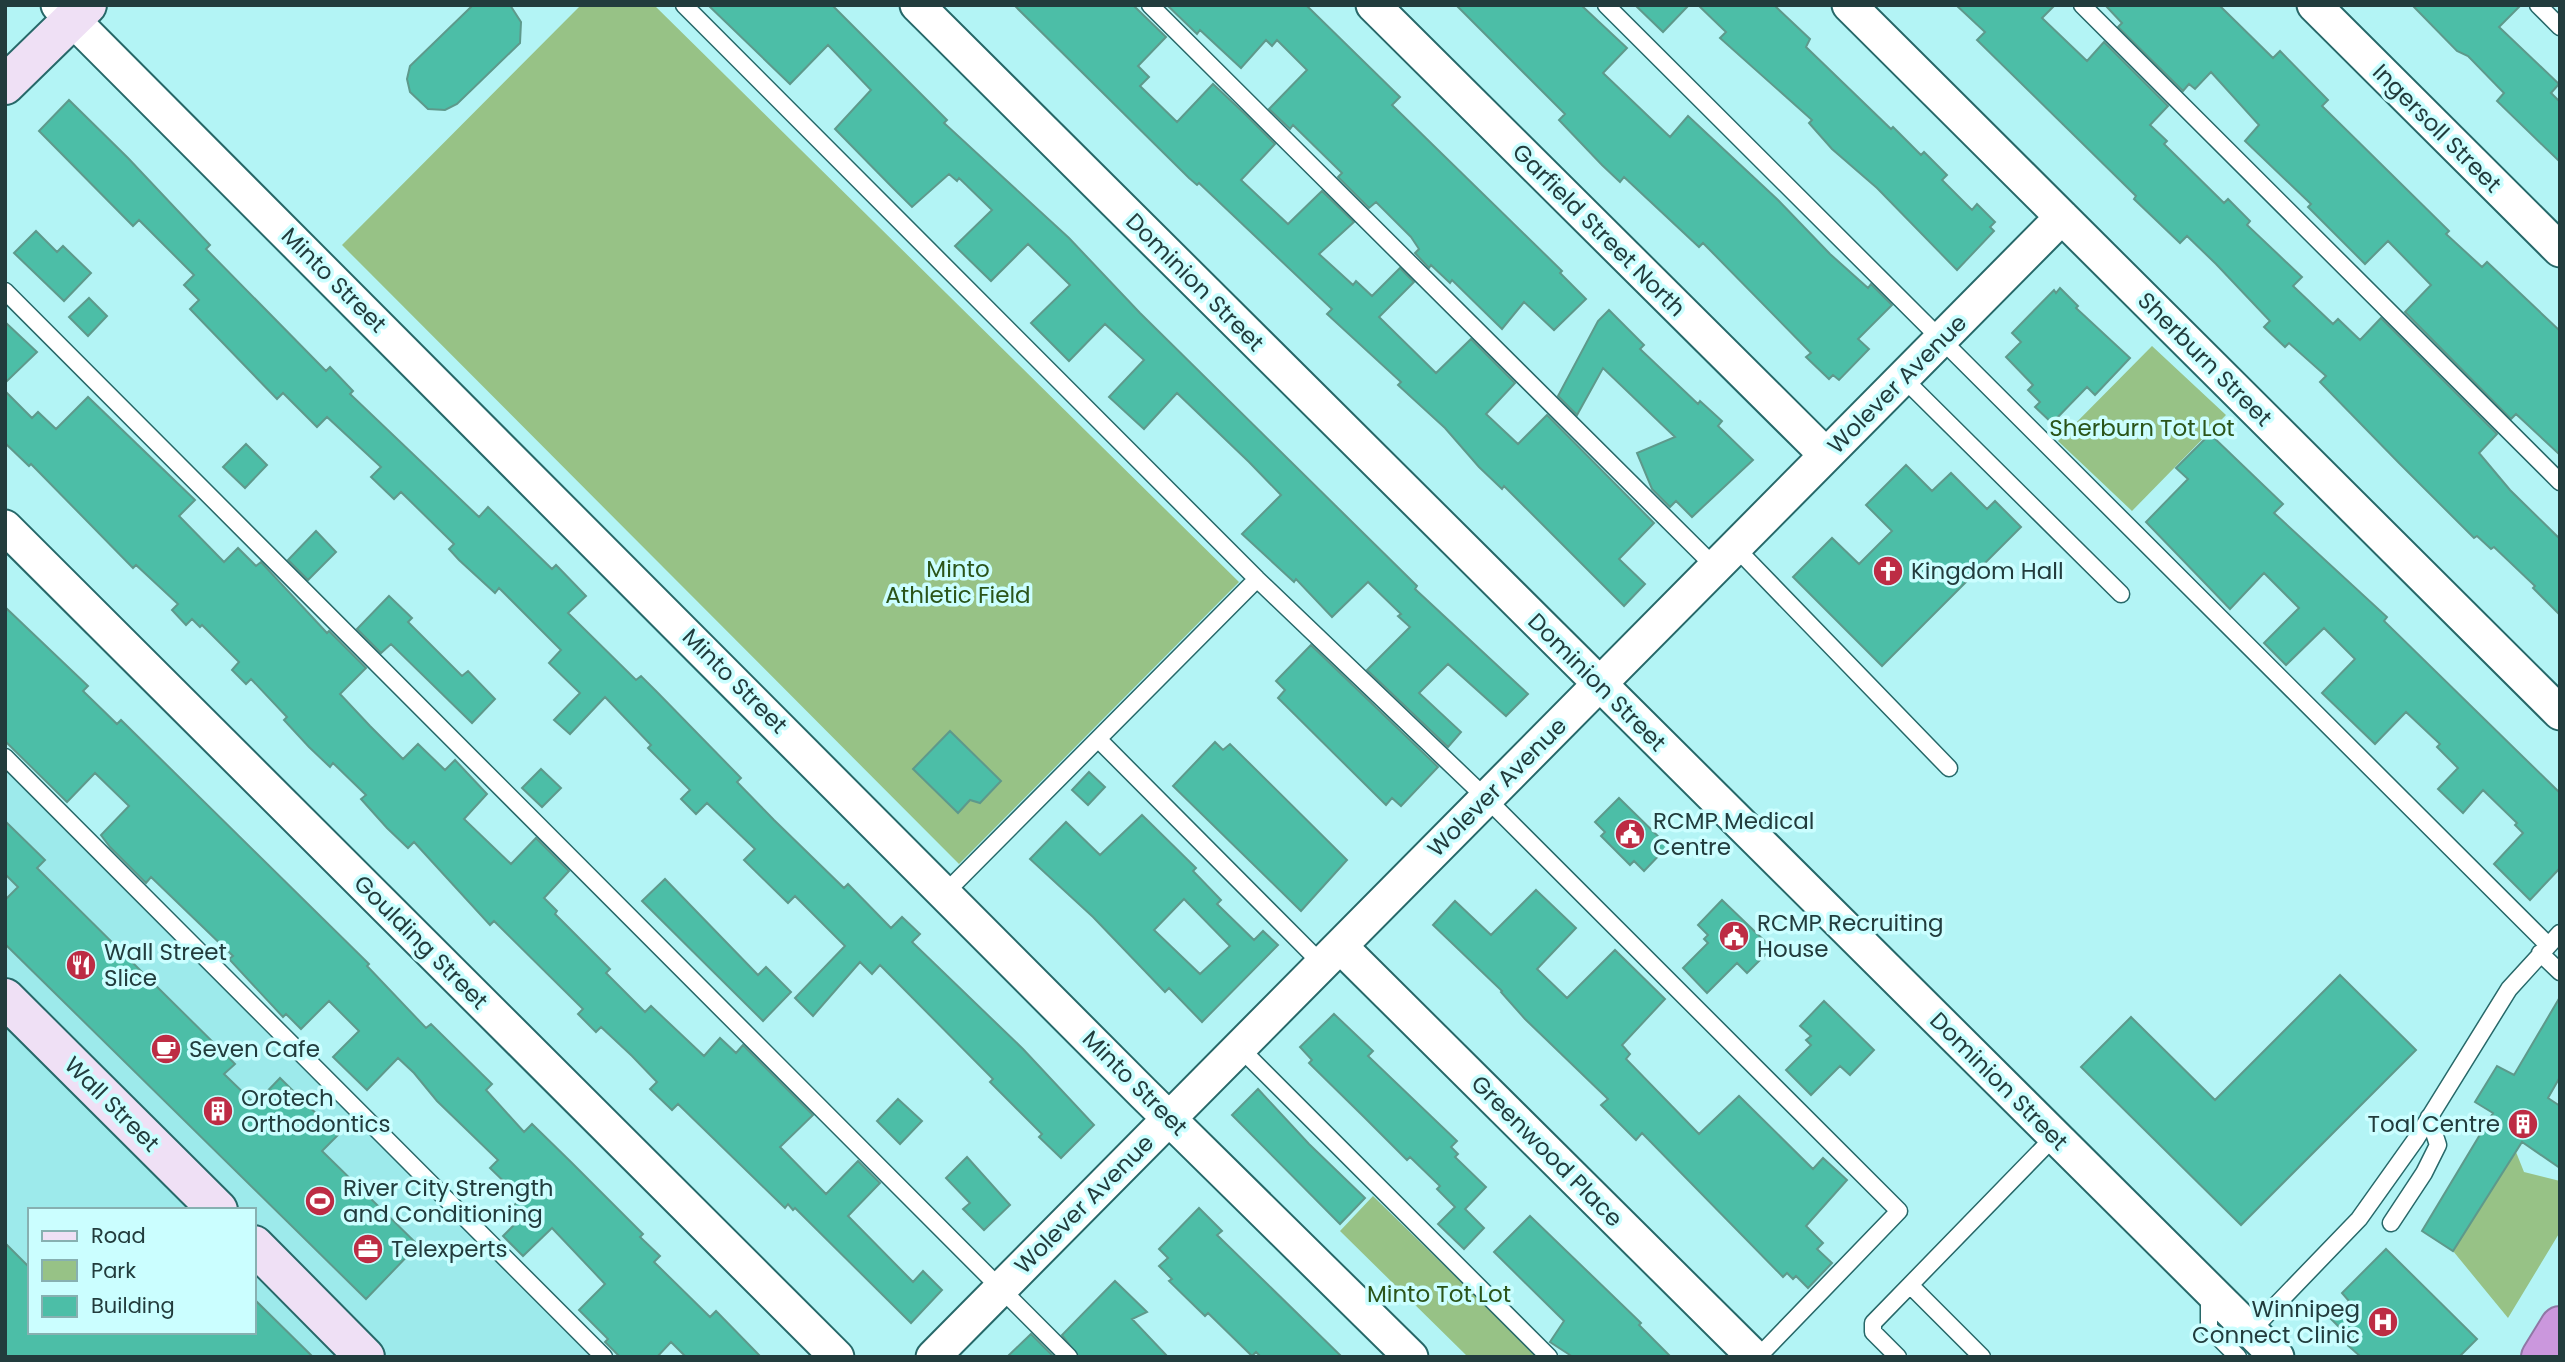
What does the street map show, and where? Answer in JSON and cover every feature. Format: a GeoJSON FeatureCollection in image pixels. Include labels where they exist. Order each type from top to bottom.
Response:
{"type":"FeatureCollection","features":[{"type":"Feature","properties":{"kind":"highway"},"geometry":{"type":"LineString","coordinates":[[2541,1357],[2560,1326]]}},
{"type":"Feature","properties":{"kind":"main road"},"geometry":{"type":"LineString","coordinates":[[5,85],[73,10]]}},
{"type":"Feature","properties":{"kind":"main road","name":"Wall Street"},"geometry":{"type":"LineString","coordinates":[[5,998],[216,1208]]}},
{"type":"Feature","properties":{"kind":"main road"},"geometry":{"type":"LineString","coordinates":[[256,1247],[365,1357]]}},
{"type":"Feature","properties":{"kind":"street","name":"Dominion Street"},"geometry":{"type":"LineString","coordinates":[[917,5],[2209,1289],[2245,1344],[2277,1357]]}},
{"type":"Feature","properties":{"kind":"street","name":"Garfield Street North"},"geometry":{"type":"LineString","coordinates":[[1373,5],[1826,455]]}},
{"type":"Feature","properties":{"kind":"street","name":"Sherburn Street"},"geometry":{"type":"LineString","coordinates":[[1849,5],[2560,713]]}},
{"type":"Feature","properties":{"kind":"street","name":"Ingersoll Street"},"geometry":{"type":"LineString","coordinates":[[2314,5],[2560,250]]}},
{"type":"Feature","properties":{"kind":"street","name":"Minto Street"},"geometry":{"type":"LineString","coordinates":[[73,10],[1169,1118],[1411,1357]]}},
{"type":"Feature","properties":{"kind":"street","name":"Wolever Avenue"},"geometry":{"type":"LineString","coordinates":[[933,1357],[2062,217]]}},
{"type":"Feature","properties":{"kind":"street","name":"Goulding Street"},"geometry":{"type":"LineString","coordinates":[[5,527],[836,1357]]}},
{"type":"Feature","properties":{"kind":"street","name":"Greenwood Place"},"geometry":{"type":"LineString","coordinates":[[1331,955],[1756,1357]]}},
{"type":"Feature","properties":{"kind":"lane"},"geometry":{"type":"LineString","coordinates":[[684,5],[1257,579],[1486,798],[1899,1211],[1756,1357]]}},
{"type":"Feature","properties":{"kind":"lane"},"geometry":{"type":"LineString","coordinates":[[1150,5],[1948,768]]}},
{"type":"Feature","properties":{"kind":"lane"},"geometry":{"type":"LineString","coordinates":[[1606,5],[1941,339],[2543,949],[2560,972]]}},
{"type":"Feature","properties":{"kind":"lane"},"geometry":{"type":"LineString","coordinates":[[2082,5],[2560,482]]}},
{"type":"Feature","properties":{"kind":"lane"},"geometry":{"type":"LineString","coordinates":[[2538,5],[2560,27]]}},
{"type":"Feature","properties":{"kind":"lane"},"geometry":{"type":"LineString","coordinates":[[5,291],[1069,1357]]}},
{"type":"Feature","properties":{"kind":"lane"},"geometry":{"type":"LineString","coordinates":[[1903,378],[2121,594]]}},
{"type":"Feature","properties":{"kind":"lane"},"geometry":{"type":"LineString","coordinates":[[946,892],[1257,579]]}},
{"type":"Feature","properties":{"kind":"lane"},"geometry":{"type":"LineString","coordinates":[[1098,739],[1331,955]]}},
{"type":"Feature","properties":{"kind":"lane"},"geometry":{"type":"LineString","coordinates":[[5,757],[604,1357]]}},
{"type":"Feature","properties":{"kind":"lane"},"geometry":{"type":"LineString","coordinates":[[2245,1344],[2359,1219],[2429,1117],[2509,989],[2560,933]]}},
{"type":"Feature","properties":{"kind":"lane"},"geometry":{"type":"LineString","coordinates":[[1239,1047],[1549,1357]]}},
{"type":"Feature","properties":{"kind":"lane"},"geometry":{"type":"LineString","coordinates":[[2391,1223],[2424,1173],[2438,1145],[2429,1117]]}},
{"type":"Feature","properties":{"kind":"lane"},"geometry":{"type":"LineString","coordinates":[[1898,1357],[1871,1327],[2055,1136]]}},
{"type":"Feature","properties":{"kind":"lane"},"geometry":{"type":"LineString","coordinates":[[1910,1285],[1982,1357]]}},
{"type":"Feature","properties":{"kind":"shaded area"},"geometry":{"type":"Polygon","coordinates":[[[5,766],[599,1357],[5,1357],[5,766]]]}},
{"type":"Feature","properties":{"kind":"green space","name":"Minto Athletic Field"},"geometry":{"type":"Polygon","coordinates":[[[581,5],[654,5],[1239,582],[959,864],[342,245],[581,5]]]}},
{"type":"Feature","properties":{"kind":"green space","name":"Sherburn Tot Lot"},"geometry":{"type":"Polygon","coordinates":[[[2152,346],[2226,415],[2132,511],[2058,441],[2152,346]]]}},
{"type":"Feature","properties":{"kind":"green space"},"geometry":{"type":"Polygon","coordinates":[[[2516,1152],[2524,1172],[2560,1181],[2560,1232],[2508,1318],[2453,1251],[2516,1152]]]}},
{"type":"Feature","properties":{"kind":"green space","name":"Minto Tot Lot"},"geometry":{"type":"Polygon","coordinates":[[[1373,1196],[1538,1357],[1468,1357],[1340,1231],[1373,1196]]]}},
{"type":"Feature","properties":{"kind":"building"},"geometry":{"type":"Polygon","coordinates":[[[473,5],[510,5],[521,22],[520,43],[457,104],[445,110],[428,109],[410,92],[407,79],[410,66],[473,5]]]}},
{"type":"Feature","properties":{"kind":"building"},"geometry":{"type":"Polygon","coordinates":[[[708,5],[832,5],[947,120],[944,123],[1069,238],[1140,313],[1417,586],[1415,589],[1528,694],[1506,716],[1448,664],[1419,693],[1461,732],[1448,747],[1367,670],[1410,627],[1398,616],[1401,614],[1368,582],[1332,617],[1296,579],[1294,582],[1242,534],[1281,495],[1177,393],[1144,429],[1109,397],[1144,360],[1105,324],[1069,361],[1031,323],[1070,285],[1028,244],[991,281],[955,246],[992,210],[959,178],[957,181],[949,174],[912,207],[835,129],[871,90],[828,45],[790,84],[708,5]]]}},
{"type":"Feature","properties":{"kind":"building"},"geometry":{"type":"Polygon","coordinates":[[[1014,5],[1133,5],[1166,37],[1138,66],[1149,77],[1140,86],[1177,122],[1213,84],[1245,114],[1275,144],[1241,180],[1288,224],[1322,191],[1354,222],[1319,254],[1353,285],[1356,281],[1372,296],[1400,268],[1414,282],[1379,317],[1436,373],[1471,339],[1515,383],[1486,414],[1518,444],[1547,415],[1654,523],[1619,559],[1645,584],[1624,606],[1504,486],[1502,489],[1479,467],[1445,428],[1398,385],[1401,382],[1327,314],[1332,309],[1199,183],[1197,185],[1189,178],[1014,5]]]}},
{"type":"Feature","properties":{"kind":"building"},"geometry":{"type":"Polygon","coordinates":[[[1167,5],[1306,5],[1400,97],[1392,105],[1562,271],[1560,273],[1586,299],[1554,330],[1524,302],[1502,329],[1452,280],[1450,283],[1431,265],[1429,268],[1415,253],[1419,249],[1411,237],[1376,202],[1369,208],[1338,177],[1342,173],[1293,125],[1290,129],[1269,109],[1307,70],[1277,40],[1272,46],[1266,40],[1241,68],[1200,30],[1197,34],[1167,5]]]}},
{"type":"Feature","properties":{"kind":"building"},"geometry":{"type":"Polygon","coordinates":[[[1456,5],[1581,5],[1627,48],[1603,73],[1670,137],[1688,116],[1778,200],[1830,254],[1868,288],[1871,284],[1892,305],[1858,339],[1869,349],[1839,380],[1833,375],[1829,379],[1806,357],[1811,353],[1703,243],[1699,247],[1624,177],[1620,182],[1602,165],[1559,120],[1565,114],[1456,5]]]}},
{"type":"Feature","properties":{"kind":"building"},"geometry":{"type":"Polygon","coordinates":[[[1635,5],[1689,5],[1663,32],[1635,5]]]}},
{"type":"Feature","properties":{"kind":"building"},"geometry":{"type":"Polygon","coordinates":[[[1698,5],[1774,5],[1810,39],[1806,47],[1891,129],[1893,127],[1921,155],[1924,152],[1947,175],[1942,180],[1972,210],[1977,204],[1995,222],[1990,227],[1994,231],[1957,270],[1877,188],[1832,149],[1809,123],[1812,120],[1720,38],[1726,32],[1698,5]]]}},
{"type":"Feature","properties":{"kind":"building"},"geometry":{"type":"Polygon","coordinates":[[[1956,5],[2055,5],[2042,18],[2087,61],[2104,42],[2168,106],[2150,125],[2167,141],[2164,144],[2224,203],[2228,199],[2250,221],[2247,225],[2302,277],[2293,286],[2333,324],[2338,319],[2360,340],[2381,318],[2497,434],[2479,453],[2510,490],[2560,539],[2560,615],[2533,588],[2535,586],[2494,547],[2491,549],[2477,536],[2474,538],[2399,463],[2320,382],[2326,376],[2289,343],[2285,347],[2264,327],[2270,321],[2216,264],[2187,236],[2180,243],[2134,199],[2136,196],[1977,40],[1985,32],[1956,5]]]}},
{"type":"Feature","properties":{"kind":"building"},"geometry":{"type":"Polygon","coordinates":[[[2105,5],[2219,5],[2273,58],[2280,51],[2328,100],[2322,106],[2449,231],[2446,234],[2482,267],[2487,262],[2560,331],[2560,455],[2516,414],[2511,419],[2405,312],[2431,285],[2388,241],[2365,264],[2308,207],[2311,204],[2245,141],[2259,125],[2211,72],[2195,89],[2189,84],[2183,91],[2118,27],[2122,23],[2105,5]]]}},
{"type":"Feature","properties":{"kind":"building"},"geometry":{"type":"Polygon","coordinates":[[[2412,5],[2521,5],[2499,27],[2559,84],[2551,93],[2560,102],[2560,162],[2497,101],[2504,93],[2468,56],[2457,51],[2412,5]]]}},
{"type":"Feature","properties":{"kind":"building"},"geometry":{"type":"Polygon","coordinates":[[[69,100],[210,245],[206,249],[326,371],[330,367],[353,391],[350,394],[479,517],[488,507],[552,569],[556,565],[586,596],[568,613],[636,680],[641,676],[657,692],[741,778],[737,782],[774,820],[844,888],[848,884],[891,928],[902,917],[920,934],[912,942],[1023,1049],[1094,1125],[1061,1158],[1039,1137],[1042,1134],[990,1082],[993,1079],[880,965],[872,974],[860,962],[813,1016],[795,998],[845,946],[795,896],[788,903],[744,860],[755,849],[707,803],[696,814],[681,799],[690,790],[648,748],[651,745],[605,697],[570,734],[554,720],[580,693],[549,663],[561,650],[499,588],[495,593],[459,560],[449,549],[454,544],[401,492],[394,499],[371,477],[381,467],[327,417],[317,427],[283,393],[277,399],[190,309],[199,300],[184,285],[194,275],[139,220],[133,226],[39,131],[69,100]]]}},
{"type":"Feature","properties":{"kind":"building"},"geometry":{"type":"Polygon","coordinates":[[[36,231],[57,252],[63,246],[91,273],[64,301],[14,253],[36,231]]]}},
{"type":"Feature","properties":{"kind":"building"},"geometry":{"type":"Polygon","coordinates":[[[2060,288],[2078,306],[2076,308],[2130,358],[2095,395],[2087,387],[2052,423],[2035,407],[2040,402],[2028,390],[2033,385],[2006,357],[2021,342],[2012,333],[2054,290],[2056,293],[2060,288]]]}},
{"type":"Feature","properties":{"kind":"building"},"geometry":{"type":"Polygon","coordinates":[[[89,298],[107,316],[88,336],[69,317],[89,298]]]}},
{"type":"Feature","properties":{"kind":"building"},"geometry":{"type":"Polygon","coordinates":[[[1609,310],[1644,345],[1640,349],[1698,404],[1700,401],[1722,421],[1718,426],[1753,460],[1692,517],[1676,501],[1670,507],[1652,489],[1637,453],[1675,437],[1603,368],[1577,415],[1558,396],[1598,321],[1609,310]]]}},
{"type":"Feature","properties":{"kind":"building"},"geometry":{"type":"Polygon","coordinates":[[[5,322],[37,352],[5,383],[5,322]]]}},
{"type":"Feature","properties":{"kind":"building"},"geometry":{"type":"Polygon","coordinates":[[[5,391],[32,418],[38,412],[56,429],[88,397],[195,500],[179,516],[224,562],[238,548],[256,566],[261,562],[327,633],[329,631],[366,668],[340,694],[403,759],[418,744],[445,770],[455,760],[487,794],[464,819],[511,864],[536,838],[569,871],[544,898],[557,911],[555,914],[610,969],[606,973],[645,1012],[651,1006],[704,1056],[720,1038],[736,1053],[743,1045],[813,1115],[780,1147],[826,1194],[858,1161],[880,1183],[848,1216],[913,1282],[923,1271],[942,1290],[911,1323],[795,1208],[793,1210],[788,1204],[785,1208],[678,1104],[672,1110],[650,1089],[657,1082],[632,1056],[601,1027],[596,1032],[578,1014],[583,1009],[494,921],[490,925],[414,842],[408,848],[387,828],[361,799],[366,795],[333,763],[330,767],[309,747],[284,720],[287,717],[251,679],[246,684],[232,670],[239,662],[202,625],[200,627],[192,619],[186,625],[172,610],[178,604],[136,565],[133,568],[31,464],[29,466],[5,443],[5,391]]]}},
{"type":"Feature","properties":{"kind":"building"},"geometry":{"type":"Polygon","coordinates":[[[2210,434],[2283,504],[2274,513],[2387,617],[2384,621],[2560,793],[2560,868],[2530,900],[2494,864],[2523,833],[2515,825],[2517,823],[2483,790],[2463,813],[2438,789],[2458,768],[2437,747],[2440,744],[2406,712],[2375,744],[2322,693],[2355,659],[2324,628],[2286,665],[2264,643],[2299,608],[2264,573],[2230,609],[2146,522],[2188,479],[2176,468],[2210,434]]]}},
{"type":"Feature","properties":{"kind":"building"},"geometry":{"type":"Polygon","coordinates":[[[246,444],[267,465],[245,488],[223,467],[246,444]]]}},
{"type":"Feature","properties":{"kind":"building","name":"Kingdom Hall"},"geometry":{"type":"Polygon","coordinates":[[[1906,465],[1932,491],[1951,473],[1987,509],[1995,501],[2021,527],[1882,666],[1793,577],[1832,538],[1859,564],[1892,531],[1866,505],[1906,465]]]}},
{"type":"Feature","properties":{"kind":"building"},"geometry":{"type":"Polygon","coordinates":[[[316,531],[336,552],[308,580],[288,560],[316,531]]]}},
{"type":"Feature","properties":{"kind":"building"},"geometry":{"type":"Polygon","coordinates":[[[389,596],[412,618],[408,622],[462,676],[468,671],[495,699],[472,723],[391,644],[381,653],[357,629],[389,596]]]}},
{"type":"Feature","properties":{"kind":"building"},"geometry":{"type":"Polygon","coordinates":[[[5,607],[88,686],[83,691],[117,724],[121,720],[369,964],[367,966],[426,1028],[431,1024],[492,1084],[486,1090],[524,1132],[532,1124],[643,1234],[640,1237],[660,1256],[654,1262],[710,1317],[716,1311],[761,1357],[686,1357],[671,1342],[657,1357],[620,1357],[605,1342],[608,1339],[579,1310],[605,1284],[552,1228],[523,1256],[503,1236],[517,1222],[507,1213],[521,1198],[490,1168],[498,1160],[437,1101],[414,1073],[398,1058],[367,1090],[333,1057],[359,1031],[329,1001],[301,1029],[286,1014],[283,1017],[229,959],[233,956],[151,877],[146,883],[110,847],[101,835],[129,806],[95,773],[67,802],[5,741],[5,607]]]}},
{"type":"Feature","properties":{"kind":"building"},"geometry":{"type":"Polygon","coordinates":[[[1311,645],[1438,767],[1401,806],[1392,798],[1386,805],[1278,698],[1285,690],[1276,681],[1311,645]]]}},
{"type":"Feature","properties":{"kind":"building"},"geometry":{"type":"Polygon","coordinates":[[[950,731],[1001,781],[980,803],[970,800],[958,813],[913,769],[950,731]]]}},
{"type":"Feature","properties":{"kind":"building"},"geometry":{"type":"Polygon","coordinates":[[[1215,742],[1223,750],[1230,744],[1347,860],[1301,911],[1173,786],[1215,742]]]}},
{"type":"Feature","properties":{"kind":"building"},"geometry":{"type":"Polygon","coordinates":[[[541,769],[561,788],[542,807],[522,788],[541,769]]]}},
{"type":"Feature","properties":{"kind":"building"},"geometry":{"type":"Polygon","coordinates":[[[1089,772],[1105,787],[1088,805],[1072,790],[1089,772]]]}},
{"type":"Feature","properties":{"kind":"building","name":"RCMP Medical Centre"},"geometry":{"type":"Polygon","coordinates":[[[1619,798],[1668,846],[1644,871],[1634,861],[1630,865],[1601,836],[1605,832],[1595,822],[1619,798]]]}},
{"type":"Feature","properties":{"kind":"building"},"geometry":{"type":"Polygon","coordinates":[[[1142,815],[1196,868],[1193,871],[1221,900],[1217,904],[1254,940],[1263,931],[1278,945],[1202,1022],[1169,988],[1165,992],[1093,917],[1030,859],[1066,822],[1100,855],[1142,815]],[[1184,899],[1154,930],[1200,974],[1230,946],[1184,899]]]}},
{"type":"Feature","properties":{"kind":"building"},"geometry":{"type":"Polygon","coordinates":[[[5,821],[45,860],[37,868],[235,1064],[224,1074],[255,1104],[280,1078],[338,1135],[322,1151],[418,1245],[366,1299],[5,944],[5,900],[18,887],[5,874],[5,821]]]}},
{"type":"Feature","properties":{"kind":"building"},"geometry":{"type":"Polygon","coordinates":[[[665,879],[758,975],[766,967],[791,992],[763,1021],[642,901],[665,879]]]}},
{"type":"Feature","properties":{"kind":"building"},"geometry":{"type":"Polygon","coordinates":[[[1536,890],[1576,928],[1537,969],[1567,998],[1615,950],[1665,999],[1622,1045],[1630,1054],[1626,1059],[1699,1134],[1739,1096],[1813,1169],[1823,1158],[1847,1180],[1806,1226],[1823,1243],[1817,1249],[1832,1263],[1808,1288],[1796,1276],[1793,1279],[1787,1273],[1783,1277],[1642,1133],[1636,1140],[1601,1105],[1608,1099],[1433,925],[1455,901],[1491,935],[1536,890]]]}},
{"type":"Feature","properties":{"kind":"building"},"geometry":{"type":"Polygon","coordinates":[[[1722,900],[1772,948],[1747,973],[1737,963],[1707,993],[1683,968],[1708,943],[1704,939],[1708,935],[1698,925],[1722,900]]]}},
{"type":"Feature","properties":{"kind":"building"},"geometry":{"type":"Polygon","coordinates":[[[2340,975],[2416,1050],[2241,1225],[2081,1067],[2131,1017],[2215,1100],[2340,975]]]}},
{"type":"Feature","properties":{"kind":"building","name":"Toal Centre"},"geometry":{"type":"Polygon","coordinates":[[[2560,997],[2560,1077],[2548,1098],[2560,1106],[2560,1168],[2522,1142],[2453,1251],[2422,1231],[2493,1113],[2475,1102],[2497,1066],[2514,1075],[2560,997]]]}},
{"type":"Feature","properties":{"kind":"building"},"geometry":{"type":"Polygon","coordinates":[[[1824,1001],[1874,1050],[1850,1075],[1840,1066],[1811,1095],[1786,1070],[1811,1045],[1806,1040],[1811,1036],[1800,1026],[1824,1001]]]}},
{"type":"Feature","properties":{"kind":"building"},"geometry":{"type":"Polygon","coordinates":[[[1334,1014],[1373,1051],[1368,1056],[1457,1141],[1451,1147],[1458,1154],[1455,1157],[1486,1187],[1465,1209],[1484,1228],[1464,1249],[1438,1224],[1455,1207],[1437,1189],[1440,1186],[1410,1157],[1407,1160],[1309,1063],[1312,1060],[1300,1047],[1334,1014]]]}},
{"type":"Feature","properties":{"kind":"building"},"geometry":{"type":"Polygon","coordinates":[[[1258,1089],[1309,1144],[1365,1198],[1340,1224],[1232,1115],[1258,1089]]]}},
{"type":"Feature","properties":{"kind":"building"},"geometry":{"type":"Polygon","coordinates":[[[898,1099],[922,1121],[900,1144],[877,1121],[898,1099]]]}},
{"type":"Feature","properties":{"kind":"building"},"geometry":{"type":"Polygon","coordinates":[[[967,1157],[1010,1205],[984,1230],[963,1209],[970,1203],[946,1178],[967,1157]]]}},
{"type":"Feature","properties":{"kind":"building"},"geometry":{"type":"Polygon","coordinates":[[[1199,1208],[1222,1231],[1217,1235],[1342,1357],[1261,1357],[1256,1352],[1252,1356],[1208,1313],[1205,1316],[1169,1281],[1172,1279],[1159,1266],[1168,1258],[1159,1249],[1199,1208]]]}},
{"type":"Feature","properties":{"kind":"building"},"geometry":{"type":"Polygon","coordinates":[[[1530,1216],[1641,1323],[1639,1325],[1671,1357],[1573,1357],[1550,1342],[1564,1321],[1494,1252],[1530,1216]]]}},
{"type":"Feature","properties":{"kind":"building"},"geometry":{"type":"Polygon","coordinates":[[[5,1243],[28,1266],[28,1334],[256,1334],[256,1301],[313,1357],[5,1357],[5,1243]]]}},
{"type":"Feature","properties":{"kind":"building"},"geometry":{"type":"Polygon","coordinates":[[[2386,1249],[2477,1339],[2459,1357],[2361,1357],[2344,1342],[2349,1337],[2331,1319],[2349,1301],[2342,1293],[2386,1249]]]}},
{"type":"Feature","properties":{"kind":"building"},"geometry":{"type":"Polygon","coordinates":[[[1115,1281],[1147,1312],[1132,1319],[1168,1357],[1079,1357],[1062,1335],[1115,1281]]]}},
{"type":"Feature","properties":{"kind":"building"},"geometry":{"type":"Polygon","coordinates":[[[1031,1334],[1054,1357],[1007,1357],[1031,1334]]]}},
{"type":"Feature","properties":{"kind":"place","name":"Kingdom Hall"},"geometry":{"type":"Point","coordinates":[1888,571]}},
{"type":"Feature","properties":{"kind":"place","name":"RCMP Medical Centre"},"geometry":{"type":"Point","coordinates":[1630,834]}},
{"type":"Feature","properties":{"kind":"place","name":"RCMP Recruiting House"},"geometry":{"type":"Point","coordinates":[1734,936]}},
{"type":"Feature","properties":{"kind":"place","name":"Wall Street Slice"},"geometry":{"type":"Point","coordinates":[81,965]}},
{"type":"Feature","properties":{"kind":"place","name":"Seven Cafe"},"geometry":{"type":"Point","coordinates":[166,1049]}},
{"type":"Feature","properties":{"kind":"place","name":"Orotech Orthodontics"},"geometry":{"type":"Point","coordinates":[218,1111]}},
{"type":"Feature","properties":{"kind":"place","name":"Toal Centre"},"geometry":{"type":"Point","coordinates":[2523,1124]}},
{"type":"Feature","properties":{"kind":"place","name":"River City Strength and Conditioning"},"geometry":{"type":"Point","coordinates":[320,1201]}},
{"type":"Feature","properties":{"kind":"place","name":"Telexperts"},"geometry":{"type":"Point","coordinates":[368,1249]}},
{"type":"Feature","properties":{"kind":"place","name":"Winnipeg Connect Clinic"},"geometry":{"type":"Point","coordinates":[2383,1322]}}]}
